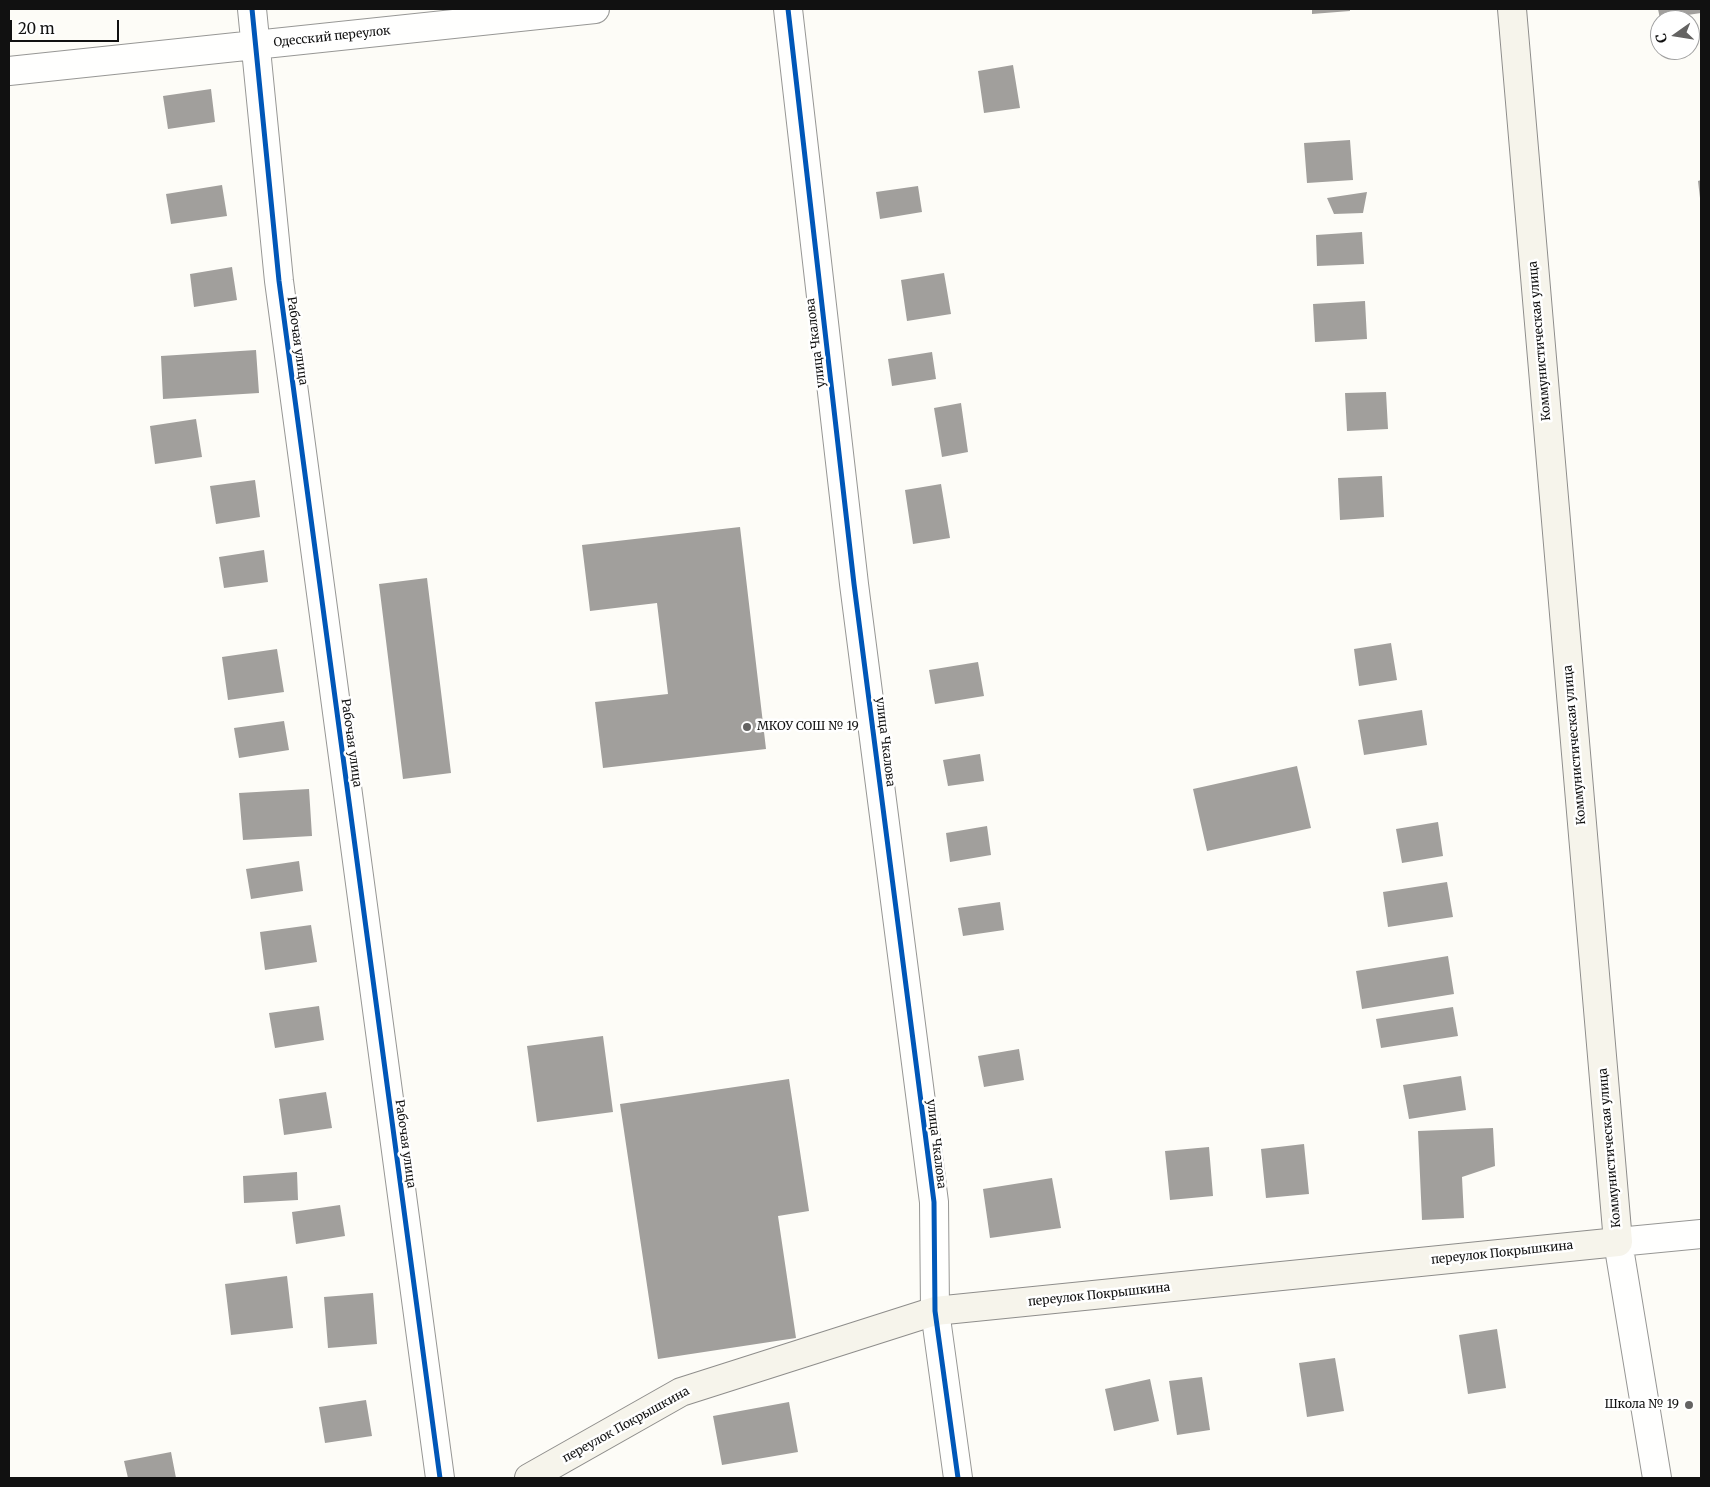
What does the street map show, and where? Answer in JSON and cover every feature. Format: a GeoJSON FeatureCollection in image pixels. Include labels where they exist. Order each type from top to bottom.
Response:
{"type":"FeatureCollection","features":[{"type":"Feature","properties":{"kind":"street","name":"Рабочая улица"},"geometry":{"type":"LineString","coordinates":[[252,9],[279,281],[440,1478]]}},
{"type":"Feature","properties":{"kind":"street","name":"Одесский переулок"},"geometry":{"type":"LineString","coordinates":[[9,71],[595,9]]}},
{"type":"Feature","properties":{"kind":"street","name":"улица Чкалова"},"geometry":{"type":"LineString","coordinates":[[788,9],[854,584],[934,1202],[935,1311],[958,1478]]}},
{"type":"Feature","properties":{"kind":"street","name":"Коммунистическая улица"},"geometry":{"type":"LineString","coordinates":[[1512,9],[1618,1242],[1657,1478]]}},
{"type":"Feature","properties":{"kind":"street","name":"переулок Покрышкина"},"geometry":{"type":"LineString","coordinates":[[529,1478],[681,1392],[935,1311],[1701,1234]]}},
{"type":"Feature","properties":{"kind":"building"},"geometry":{"type":"Polygon","coordinates":[[[1312,9],[1350,9],[1350,11],[1312,14],[1312,9]]]}},
{"type":"Feature","properties":{"kind":"building"},"geometry":{"type":"Polygon","coordinates":[[[1701,9],[1701,13],[1700,10],[1658,10],[1701,9]]]}},
{"type":"Feature","properties":{"kind":"building"},"geometry":{"type":"Polygon","coordinates":[[[1013,65],[1020,108],[984,113],[978,71],[1013,65]]]}},
{"type":"Feature","properties":{"kind":"building"},"geometry":{"type":"Polygon","coordinates":[[[211,89],[215,122],[168,129],[163,96],[211,89]]]}},
{"type":"Feature","properties":{"kind":"building"},"geometry":{"type":"Polygon","coordinates":[[[1350,140],[1353,180],[1307,183],[1304,143],[1350,140]]]}},
{"type":"Feature","properties":{"kind":"building"},"geometry":{"type":"Polygon","coordinates":[[[1701,180],[1701,198],[1700,198],[1698,181],[1701,180]]]}},
{"type":"Feature","properties":{"kind":"building"},"geometry":{"type":"Polygon","coordinates":[[[222,185],[227,216],[171,224],[166,194],[222,185]]]}},
{"type":"Feature","properties":{"kind":"building"},"geometry":{"type":"Polygon","coordinates":[[[918,186],[922,212],[880,219],[876,192],[918,186]]]}},
{"type":"Feature","properties":{"kind":"building"},"geometry":{"type":"Polygon","coordinates":[[[1367,192],[1363,213],[1334,214],[1327,198],[1367,192]]]}},
{"type":"Feature","properties":{"kind":"building"},"geometry":{"type":"Polygon","coordinates":[[[1362,232],[1364,264],[1317,266],[1316,235],[1362,232]]]}},
{"type":"Feature","properties":{"kind":"building"},"geometry":{"type":"Polygon","coordinates":[[[232,267],[237,300],[194,307],[190,274],[232,267]]]}},
{"type":"Feature","properties":{"kind":"building"},"geometry":{"type":"Polygon","coordinates":[[[944,273],[951,314],[907,321],[901,280],[944,273]]]}},
{"type":"Feature","properties":{"kind":"building"},"geometry":{"type":"Polygon","coordinates":[[[1365,301],[1367,339],[1315,342],[1313,304],[1365,301]]]}},
{"type":"Feature","properties":{"kind":"building"},"geometry":{"type":"Polygon","coordinates":[[[256,350],[259,393],[163,399],[161,356],[256,350]]]}},
{"type":"Feature","properties":{"kind":"building"},"geometry":{"type":"Polygon","coordinates":[[[932,352],[936,379],[892,386],[888,359],[932,352]]]}},
{"type":"Feature","properties":{"kind":"building"},"geometry":{"type":"Polygon","coordinates":[[[1386,392],[1388,429],[1347,431],[1345,393],[1386,392]]]}},
{"type":"Feature","properties":{"kind":"building"},"geometry":{"type":"Polygon","coordinates":[[[961,403],[968,452],[942,457],[934,408],[961,403]]]}},
{"type":"Feature","properties":{"kind":"building"},"geometry":{"type":"Polygon","coordinates":[[[196,419],[202,457],[155,464],[150,426],[196,419]]]}},
{"type":"Feature","properties":{"kind":"building"},"geometry":{"type":"Polygon","coordinates":[[[1382,476],[1384,517],[1340,520],[1338,478],[1382,476]]]}},
{"type":"Feature","properties":{"kind":"building"},"geometry":{"type":"Polygon","coordinates":[[[255,480],[260,517],[216,524],[210,486],[255,480]]]}},
{"type":"Feature","properties":{"kind":"building"},"geometry":{"type":"Polygon","coordinates":[[[941,484],[950,538],[913,544],[905,490],[941,484]]]}},
{"type":"Feature","properties":{"kind":"building"},"geometry":{"type":"Polygon","coordinates":[[[740,527],[766,749],[603,768],[595,702],[668,694],[657,603],[590,611],[582,545],[740,527]]]}},
{"type":"Feature","properties":{"kind":"building"},"geometry":{"type":"Polygon","coordinates":[[[264,550],[268,582],[224,588],[219,557],[264,550]]]}},
{"type":"Feature","properties":{"kind":"building"},"geometry":{"type":"Polygon","coordinates":[[[427,578],[451,773],[403,779],[379,584],[427,578]]]}},
{"type":"Feature","properties":{"kind":"building"},"geometry":{"type":"Polygon","coordinates":[[[1391,643],[1397,680],[1359,686],[1354,649],[1391,643]]]}},
{"type":"Feature","properties":{"kind":"building"},"geometry":{"type":"Polygon","coordinates":[[[277,649],[284,692],[228,700],[222,657],[277,649]]]}},
{"type":"Feature","properties":{"kind":"building"},"geometry":{"type":"Polygon","coordinates":[[[978,662],[984,696],[935,704],[929,670],[978,662]]]}},
{"type":"Feature","properties":{"kind":"building"},"geometry":{"type":"Polygon","coordinates":[[[1422,710],[1427,745],[1364,755],[1358,720],[1422,710]]]}},
{"type":"Feature","properties":{"kind":"building"},"geometry":{"type":"Polygon","coordinates":[[[284,721],[289,750],[239,758],[234,728],[284,721]]]}},
{"type":"Feature","properties":{"kind":"building"},"geometry":{"type":"Polygon","coordinates":[[[980,754],[984,781],[948,786],[943,760],[980,754]]]}},
{"type":"Feature","properties":{"kind":"building"},"geometry":{"type":"Polygon","coordinates":[[[1297,766],[1311,828],[1207,851],[1193,789],[1297,766]]]}},
{"type":"Feature","properties":{"kind":"building"},"geometry":{"type":"Polygon","coordinates":[[[309,789],[312,836],[243,840],[239,793],[309,789]]]}},
{"type":"Feature","properties":{"kind":"building"},"geometry":{"type":"Polygon","coordinates":[[[1438,822],[1443,856],[1402,863],[1396,829],[1438,822]]]}},
{"type":"Feature","properties":{"kind":"building"},"geometry":{"type":"Polygon","coordinates":[[[987,826],[991,855],[950,862],[946,833],[987,826]]]}},
{"type":"Feature","properties":{"kind":"building"},"geometry":{"type":"Polygon","coordinates":[[[299,861],[303,891],[251,899],[246,869],[299,861]]]}},
{"type":"Feature","properties":{"kind":"building"},"geometry":{"type":"Polygon","coordinates":[[[1447,882],[1453,917],[1388,927],[1383,892],[1447,882]]]}},
{"type":"Feature","properties":{"kind":"building"},"geometry":{"type":"Polygon","coordinates":[[[1000,902],[1004,930],[963,936],[958,908],[1000,902]]]}},
{"type":"Feature","properties":{"kind":"building"},"geometry":{"type":"Polygon","coordinates":[[[311,925],[317,962],[265,970],[260,932],[311,925]]]}},
{"type":"Feature","properties":{"kind":"building"},"geometry":{"type":"Polygon","coordinates":[[[1448,956],[1454,994],[1362,1009],[1356,971],[1448,956]]]}},
{"type":"Feature","properties":{"kind":"building"},"geometry":{"type":"Polygon","coordinates":[[[319,1006],[324,1040],[275,1048],[269,1013],[319,1006]]]}},
{"type":"Feature","properties":{"kind":"building"},"geometry":{"type":"Polygon","coordinates":[[[1453,1007],[1458,1036],[1381,1048],[1376,1019],[1453,1007]]]}},
{"type":"Feature","properties":{"kind":"building"},"geometry":{"type":"Polygon","coordinates":[[[603,1036],[613,1112],[537,1122],[527,1046],[603,1036]]]}},
{"type":"Feature","properties":{"kind":"building"},"geometry":{"type":"Polygon","coordinates":[[[1019,1049],[1024,1080],[984,1087],[978,1056],[1019,1049]]]}},
{"type":"Feature","properties":{"kind":"building"},"geometry":{"type":"Polygon","coordinates":[[[1461,1076],[1466,1110],[1409,1119],[1403,1085],[1461,1076]]]}},
{"type":"Feature","properties":{"kind":"building"},"geometry":{"type":"Polygon","coordinates":[[[789,1079],[809,1211],[778,1216],[796,1338],[658,1359],[620,1104],[789,1079]]]}},
{"type":"Feature","properties":{"kind":"building"},"geometry":{"type":"Polygon","coordinates":[[[326,1092],[332,1128],[284,1135],[279,1099],[326,1092]]]}},
{"type":"Feature","properties":{"kind":"building"},"geometry":{"type":"Polygon","coordinates":[[[1493,1128],[1495,1166],[1462,1177],[1464,1218],[1422,1220],[1418,1131],[1493,1128]]]}},
{"type":"Feature","properties":{"kind":"building"},"geometry":{"type":"Polygon","coordinates":[[[1304,1144],[1309,1194],[1266,1198],[1261,1149],[1304,1144]]]}},
{"type":"Feature","properties":{"kind":"building"},"geometry":{"type":"Polygon","coordinates":[[[1209,1147],[1213,1196],[1170,1200],[1165,1151],[1209,1147]]]}},
{"type":"Feature","properties":{"kind":"building"},"geometry":{"type":"Polygon","coordinates":[[[297,1172],[298,1200],[244,1203],[243,1176],[297,1172]]]}},
{"type":"Feature","properties":{"kind":"building"},"geometry":{"type":"Polygon","coordinates":[[[1052,1178],[1061,1228],[990,1238],[983,1189],[1052,1178]]]}},
{"type":"Feature","properties":{"kind":"building"},"geometry":{"type":"Polygon","coordinates":[[[340,1205],[345,1236],[296,1244],[292,1212],[340,1205]]]}},
{"type":"Feature","properties":{"kind":"building"},"geometry":{"type":"Polygon","coordinates":[[[287,1276],[293,1328],[231,1335],[225,1284],[287,1276]]]}},
{"type":"Feature","properties":{"kind":"building"},"geometry":{"type":"Polygon","coordinates":[[[373,1293],[377,1344],[328,1348],[324,1297],[373,1293]]]}},
{"type":"Feature","properties":{"kind":"building"},"geometry":{"type":"Polygon","coordinates":[[[1497,1329],[1506,1388],[1468,1394],[1459,1335],[1497,1329]]]}},
{"type":"Feature","properties":{"kind":"building"},"geometry":{"type":"Polygon","coordinates":[[[1335,1358],[1344,1411],[1307,1417],[1299,1363],[1335,1358]]]}},
{"type":"Feature","properties":{"kind":"building"},"geometry":{"type":"Polygon","coordinates":[[[1202,1377],[1210,1430],[1177,1435],[1169,1381],[1202,1377]]]}},
{"type":"Feature","properties":{"kind":"building"},"geometry":{"type":"Polygon","coordinates":[[[1150,1379],[1159,1421],[1114,1431],[1105,1389],[1150,1379]]]}},
{"type":"Feature","properties":{"kind":"building"},"geometry":{"type":"Polygon","coordinates":[[[366,1400],[372,1436],[325,1443],[319,1407],[366,1400]]]}},
{"type":"Feature","properties":{"kind":"building"},"geometry":{"type":"Polygon","coordinates":[[[789,1402],[798,1452],[722,1465],[713,1416],[789,1402]]]}},
{"type":"Feature","properties":{"kind":"building"},"geometry":{"type":"Polygon","coordinates":[[[171,1452],[176,1478],[128,1478],[124,1461],[171,1452]]]}},
{"type":"Feature","properties":{"kind":"cycle path"},"geometry":{"type":"LineString","coordinates":[[252,9],[279,281],[440,1478]]}},
{"type":"Feature","properties":{"kind":"cycle path"},"geometry":{"type":"LineString","coordinates":[[788,9],[854,584],[934,1202],[935,1311],[958,1478]]}},
{"type":"Feature","properties":{"kind":"place","name":"МКОУ СОШ № 19"},"geometry":{"type":"Point","coordinates":[747,727]}},
{"type":"Feature","properties":{"kind":"place","name":"Школа № 19"},"geometry":{"type":"Point","coordinates":[1689,1405]}}]}
